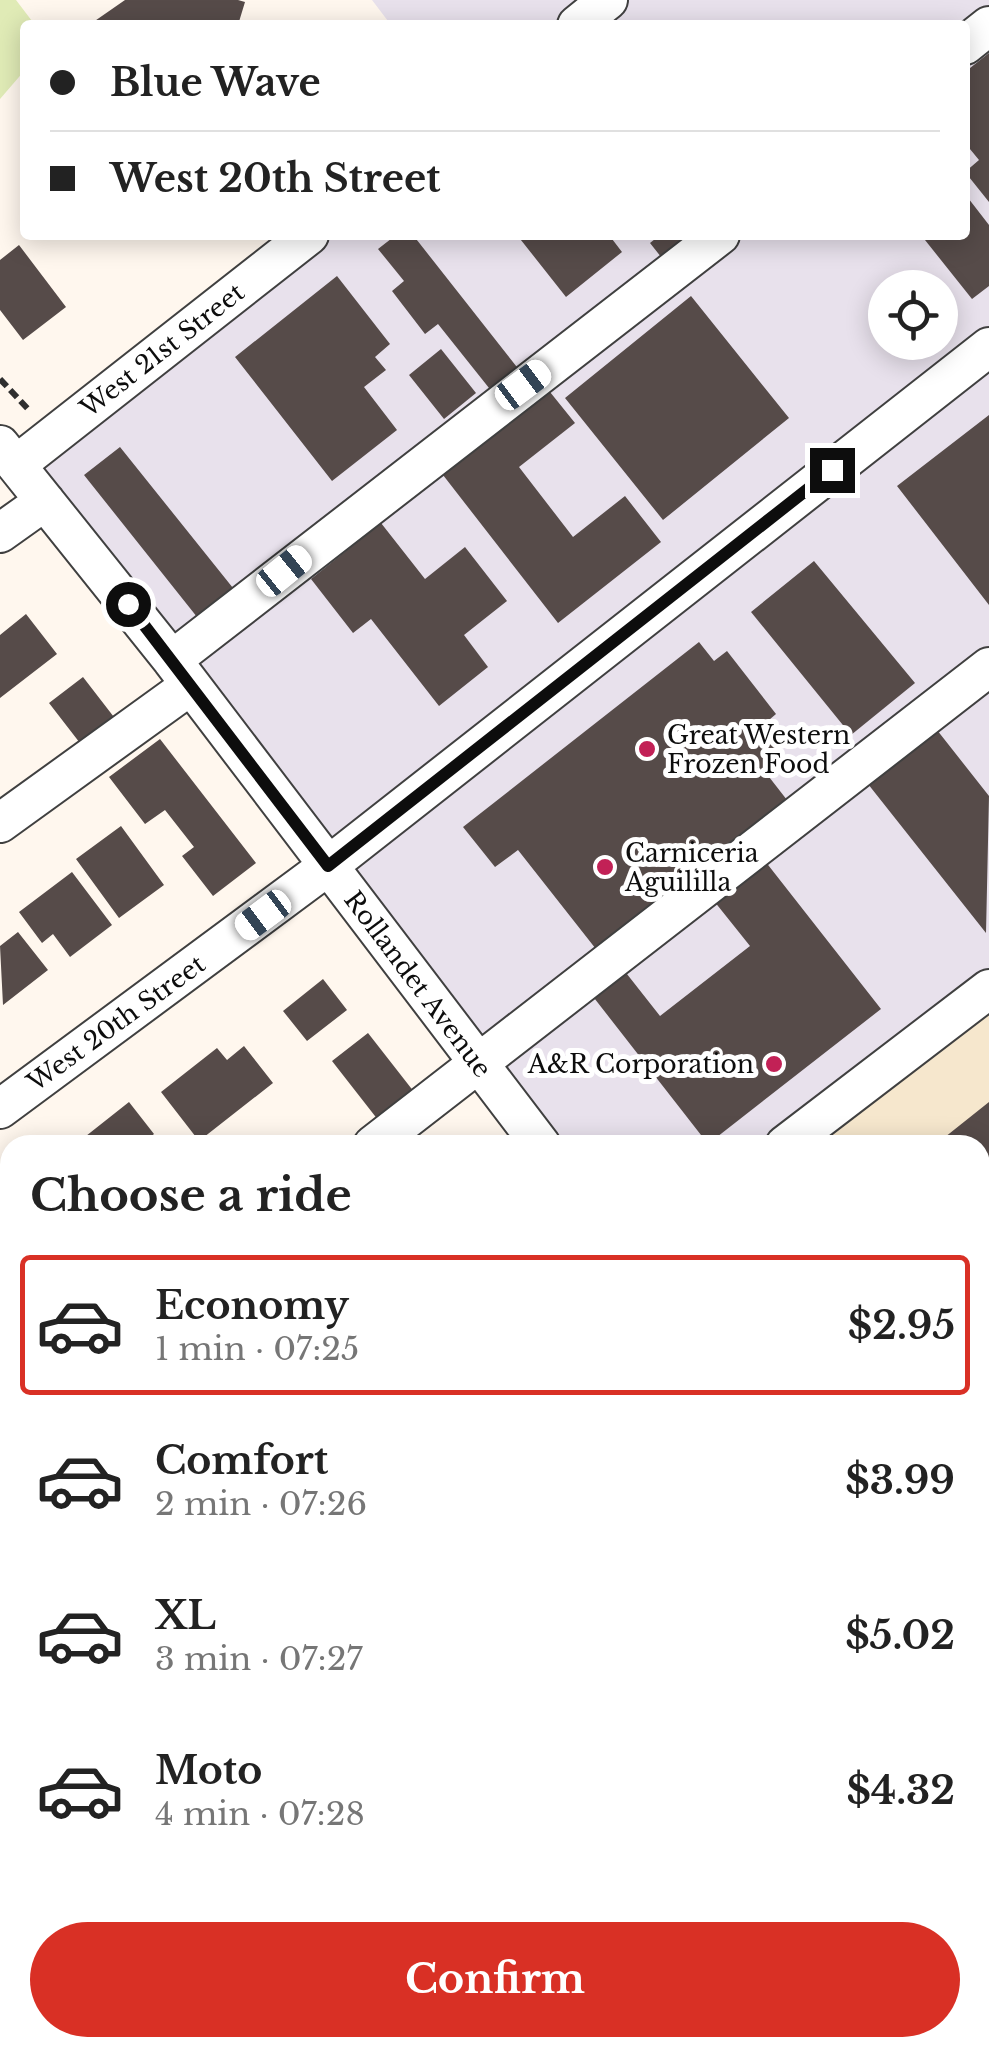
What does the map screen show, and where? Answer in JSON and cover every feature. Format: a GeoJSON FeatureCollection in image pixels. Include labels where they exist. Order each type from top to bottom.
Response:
{"type":"FeatureCollection","features":[{"type":"Feature","properties":{"kind":"street"},"geometry":{"type":"LineString","coordinates":[[582,20],[608,0]]}},
{"type":"Feature","properties":{"kind":"street","name":"West 21st Street"},"geometry":{"type":"LineString","coordinates":[[8,455],[303,240]]}},
{"type":"Feature","properties":{"kind":"street"},"geometry":{"type":"LineString","coordinates":[[0,823],[714,240]]}},
{"type":"Feature","properties":{"kind":"street","name":"West 20th Street"},"geometry":{"type":"LineString","coordinates":[[0,1109],[328,866],[989,347]]}},
{"type":"Feature","properties":{"kind":"street","name":"Rollandet Avenue"},"geometry":{"type":"LineString","coordinates":[[8,455],[182,672],[533,1135]]}},
{"type":"Feature","properties":{"kind":"street"},"geometry":{"type":"LineString","coordinates":[[0,533],[45,501]]}},
{"type":"Feature","properties":{"kind":"street"},"geometry":{"type":"LineString","coordinates":[[386,1135],[989,667]]}},
{"type":"Feature","properties":{"kind":"street"},"geometry":{"type":"LineString","coordinates":[[797,1135],[989,988]]}},
{"type":"Feature","properties":{"kind":"path"},"geometry":{"type":"LineString","coordinates":[[0,379],[28,410]]}},
{"type":"Feature","properties":{"kind":"shaded area"},"geometry":{"type":"Polygon","coordinates":[[[372,0],[989,0],[989,987],[796,1135],[536,1135],[16,465],[302,240],[970,240],[970,20],[387,20],[372,0]]]}},
{"type":"Feature","properties":{"kind":"shaded area"},"geometry":{"type":"Polygon","coordinates":[[[989,987],[989,1135],[796,1135],[989,987]]]}},
{"type":"Feature","properties":{"kind":"green space"},"geometry":{"type":"Polygon","coordinates":[[[0,0],[16,0],[31,20],[20,20],[20,76],[0,99],[0,0]]]}},
{"type":"Feature","properties":{"kind":"building"},"geometry":{"type":"Polygon","coordinates":[[[125,0],[245,2],[240,20],[96,20],[125,0]]]}},
{"type":"Feature","properties":{"kind":"building"},"geometry":{"type":"Polygon","coordinates":[[[989,53],[989,202],[970,178],[970,168],[979,160],[970,149],[970,68],[989,53]]]}},
{"type":"Feature","properties":{"kind":"building"},"geometry":{"type":"Polygon","coordinates":[[[970,200],[989,225],[989,286],[972,299],[958,281],[958,270],[949,270],[925,240],[970,240],[970,200]]]}},
{"type":"Feature","properties":{"kind":"building"},"geometry":{"type":"Polygon","coordinates":[[[390,240],[417,240],[520,371],[493,393],[438,324],[425,334],[392,291],[404,281],[378,249],[390,240]]]}},
{"type":"Feature","properties":{"kind":"building"},"geometry":{"type":"Polygon","coordinates":[[[521,240],[613,240],[622,252],[566,297],[521,240]]]}},
{"type":"Feature","properties":{"kind":"building"},"geometry":{"type":"Polygon","coordinates":[[[654,240],[703,240],[669,267],[650,243],[654,240]]]}},
{"type":"Feature","properties":{"kind":"building"},"geometry":{"type":"Polygon","coordinates":[[[19,245],[66,307],[23,340],[0,310],[0,260],[19,245]]]}},
{"type":"Feature","properties":{"kind":"building"},"geometry":{"type":"Polygon","coordinates":[[[337,276],[390,344],[375,357],[386,370],[364,387],[397,430],[332,481],[235,357],[337,276]]]}},
{"type":"Feature","properties":{"kind":"building"},"geometry":{"type":"Polygon","coordinates":[[[691,296],[789,418],[663,520],[565,398],[691,296]]]}},
{"type":"Feature","properties":{"kind":"building"},"geometry":{"type":"Polygon","coordinates":[[[441,349],[476,393],[444,419],[409,375],[441,349]]]}},
{"type":"Feature","properties":{"kind":"building"},"geometry":{"type":"Polygon","coordinates":[[[550,392],[575,423],[519,467],[573,537],[625,496],[661,542],[558,623],[443,475],[550,392]]]}},
{"type":"Feature","properties":{"kind":"building"},"geometry":{"type":"Polygon","coordinates":[[[989,415],[989,605],[897,486],[989,415]]]}},
{"type":"Feature","properties":{"kind":"building"},"geometry":{"type":"Polygon","coordinates":[[[120,447],[241,598],[205,627],[84,475],[120,447]]]}},
{"type":"Feature","properties":{"kind":"building"},"geometry":{"type":"Polygon","coordinates":[[[381,523],[425,579],[465,547],[507,601],[464,635],[488,667],[439,706],[371,619],[353,633],[311,579],[381,523]]]}},
{"type":"Feature","properties":{"kind":"building"},"geometry":{"type":"Polygon","coordinates":[[[814,561],[915,683],[851,735],[751,612],[814,561]]]}},
{"type":"Feature","properties":{"kind":"building"},"geometry":{"type":"Polygon","coordinates":[[[26,614],[57,654],[0,698],[0,635],[26,614]]]}},
{"type":"Feature","properties":{"kind":"building"},"geometry":{"type":"Polygon","coordinates":[[[699,642],[714,661],[727,651],[776,714],[762,726],[786,757],[766,773],[794,809],[603,958],[518,850],[495,867],[463,827],[699,642]]]}},
{"type":"Feature","properties":{"kind":"building"},"geometry":{"type":"Polygon","coordinates":[[[83,677],[117,721],[83,747],[49,703],[83,677]]]}},
{"type":"Feature","properties":{"kind":"building"},"geometry":{"type":"Polygon","coordinates":[[[937,730],[989,796],[986,933],[868,784],[937,730]]]}},
{"type":"Feature","properties":{"kind":"building"},"geometry":{"type":"Polygon","coordinates":[[[160,739],[256,863],[213,896],[182,856],[194,847],[165,810],[145,824],[109,777],[160,739]]]}},
{"type":"Feature","properties":{"kind":"building"},"geometry":{"type":"Polygon","coordinates":[[[121,826],[164,885],[119,918],[76,859],[121,826]]]}},
{"type":"Feature","properties":{"kind":"building"},"geometry":{"type":"Polygon","coordinates":[[[765,861],[881,1009],[720,1135],[701,1135],[591,994],[623,969],[660,1016],[750,946],[714,901],[765,861]]]}},
{"type":"Feature","properties":{"kind":"building"},"geometry":{"type":"Polygon","coordinates":[[[72,872],[112,925],[70,957],[53,934],[42,943],[19,912],[72,872]]]}},
{"type":"Feature","properties":{"kind":"building"},"geometry":{"type":"Polygon","coordinates":[[[18,932],[48,970],[3,1005],[0,946],[18,932]]]}},
{"type":"Feature","properties":{"kind":"building"},"geometry":{"type":"Polygon","coordinates":[[[323,979],[347,1010],[307,1041],[283,1011],[323,979]]]}},
{"type":"Feature","properties":{"kind":"building"},"geometry":{"type":"Polygon","coordinates":[[[368,1033],[418,1097],[382,1125],[332,1061],[368,1033]]]}},
{"type":"Feature","properties":{"kind":"building"},"geometry":{"type":"Polygon","coordinates":[[[244,1046],[273,1083],[207,1135],[194,1135],[161,1092],[217,1048],[227,1060],[244,1046]]]}},
{"type":"Feature","properties":{"kind":"building"},"geometry":{"type":"Polygon","coordinates":[[[129,1102],[154,1134],[153,1135],[87,1135],[129,1102]]]}},
{"type":"Feature","properties":{"kind":"building"},"geometry":{"type":"Polygon","coordinates":[[[989,1102],[989,1135],[948,1135],[989,1102]]]}},
{"type":"Feature","properties":{"kind":"place","name":"Great Western Frozen Food"},"geometry":{"type":"Point","coordinates":[647,749]}},
{"type":"Feature","properties":{"kind":"place","name":"Carniceria Aguililla"},"geometry":{"type":"Point","coordinates":[605,867]}},
{"type":"Feature","properties":{"kind":"place","name":"A&R Corporation"},"geometry":{"type":"Point","coordinates":[774,1064]}},
{"type":"Feature","properties":{"kind":"route"},"geometry":{"type":"LineString","coordinates":[[128,604],[328,866],[832,470]]}}]}
